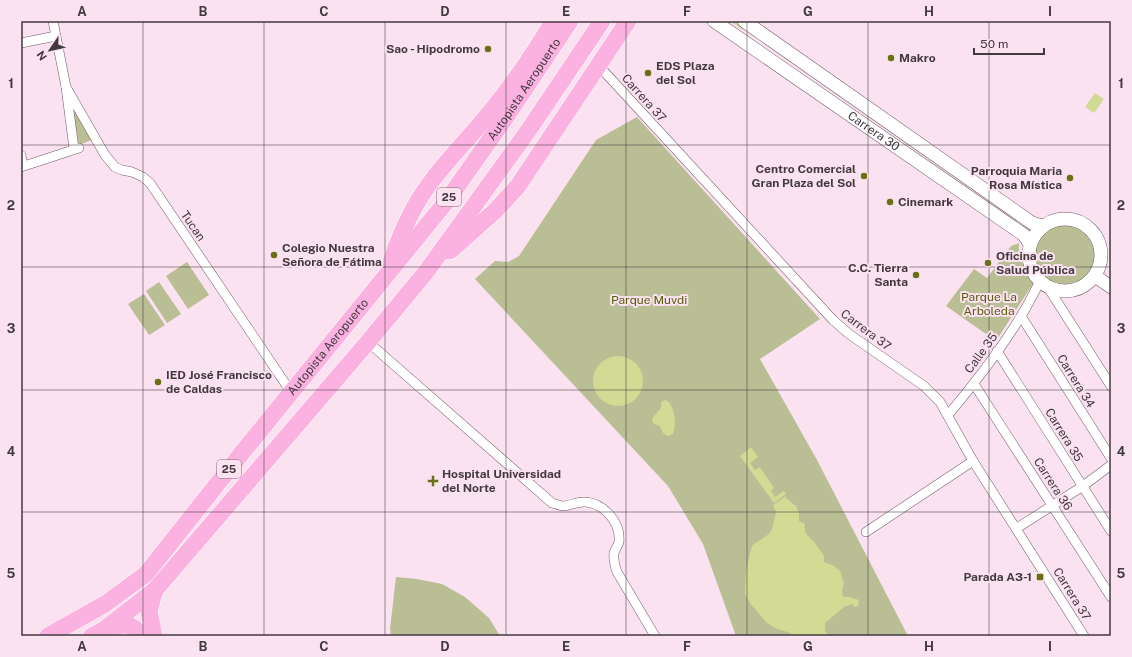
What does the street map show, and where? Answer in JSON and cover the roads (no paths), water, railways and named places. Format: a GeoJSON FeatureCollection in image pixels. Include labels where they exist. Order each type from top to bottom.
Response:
{"type":"FeatureCollection","features":[{"type":"Feature","properties":{"kind":"highway"},"geometry":{"type":"LineString","coordinates":[[387,274],[396,245],[406,223],[433,179],[470,138],[501,99],[554,21]]}},
{"type":"Feature","properties":{"kind":"highway","name":"Autopista Aeropuerto"},"geometry":{"type":"LineString","coordinates":[[48,636],[105,604],[146,574],[291,392],[446,202],[506,117],[570,21]]}},
{"type":"Feature","properties":{"kind":"highway","name":"25"},"geometry":{"type":"LineString","coordinates":[[99,633],[155,590],[368,342],[426,272],[528,131],[602,21]]}},
{"type":"Feature","properties":{"kind":"highway"},"geometry":{"type":"LineString","coordinates":[[426,272],[495,211],[514,192],[628,21]]}},
{"type":"Feature","properties":{"kind":"highway"},"geometry":{"type":"LineString","coordinates":[[154,636],[149,611],[155,590]]}},
{"type":"Feature","properties":{"kind":"highway"},"geometry":{"type":"LineString","coordinates":[[99,633],[121,624],[130,625],[137,629],[141,636]]}},
{"type":"Feature","properties":{"kind":"street"},"geometry":{"type":"LineString","coordinates":[[21,155],[22,167],[77,148],[53,21]]}},
{"type":"Feature","properties":{"kind":"street","name":"Carrera 30"},"geometry":{"type":"LineString","coordinates":[[714,21],[1024,235],[1030,244]]}},
{"type":"Feature","properties":{"kind":"street","name":"Carrera 30"},"geometry":{"type":"LineString","coordinates":[[744,21],[1032,223],[1042,226]]}},
{"type":"Feature","properties":{"kind":"street"},"geometry":{"type":"LineString","coordinates":[[21,43],[56,36]]}},
{"type":"Feature","properties":{"kind":"street","name":"Carrera 37"},"geometry":{"type":"LineString","coordinates":[[598,66],[833,320],[849,334],[924,386],[940,402],[973,461],[1017,528],[1084,636]]}},
{"type":"Feature","properties":{"kind":"street","name":"Tucan"},"geometry":{"type":"LineString","coordinates":[[66,87],[102,150],[115,167],[143,177],[150,183],[291,392]]}},
{"type":"Feature","properties":{"kind":"street"},"geometry":{"type":"LineString","coordinates":[[1043,284],[1059,291],[1073,290],[1085,285],[1095,276],[1100,263],[1101,249],[1096,236],[1087,226],[1076,220],[1064,219],[1052,221],[1042,226],[1033,237],[1030,244],[1030,264],[1035,275],[1043,284],[1111,386]]}},
{"type":"Feature","properties":{"kind":"street"},"geometry":{"type":"LineString","coordinates":[[1095,276],[1111,287]]}},
{"type":"Feature","properties":{"kind":"street","name":"Calle 35"},"geometry":{"type":"LineString","coordinates":[[948,415],[974,384],[1043,284]]}},
{"type":"Feature","properties":{"kind":"street","name":"Carrera 34"},"geometry":{"type":"LineString","coordinates":[[1021,316],[1111,458]]}},
{"type":"Feature","properties":{"kind":"street"},"geometry":{"type":"LineString","coordinates":[[368,342],[552,503],[563,506],[585,502],[605,509],[614,520],[618,531],[619,542],[614,554],[616,572],[655,636]]}},
{"type":"Feature","properties":{"kind":"street","name":"Carrera 35"},"geometry":{"type":"LineString","coordinates":[[997,351],[1111,531]]}},
{"type":"Feature","properties":{"kind":"street","name":"Carrera 36"},"geometry":{"type":"LineString","coordinates":[[974,384],[1111,597]]}},
{"type":"Feature","properties":{"kind":"street"},"geometry":{"type":"LineString","coordinates":[[866,532],[973,461]]}},
{"type":"Feature","properties":{"kind":"street"},"geometry":{"type":"LineString","coordinates":[[1017,528],[1083,486],[1111,465]]}},
{"type":"Feature","properties":{"kind":"waterway"},"geometry":{"type":"LineString","coordinates":[[733,21],[743,28]]}},
{"type":"Feature","properties":{"kind":"place","name":"Sao - Hipodromo"},"geometry":{"type":"Point","coordinates":[488,49]}},
{"type":"Feature","properties":{"kind":"place","name":"Makro"},"geometry":{"type":"Point","coordinates":[891,58]}},
{"type":"Feature","properties":{"kind":"place","name":"EDS Plaza del Sol"},"geometry":{"type":"Point","coordinates":[648,73]}},
{"type":"Feature","properties":{"kind":"place","name":"Centro Comercial Gran Plaza del Sol"},"geometry":{"type":"Point","coordinates":[864,176]}},
{"type":"Feature","properties":{"kind":"place","name":"Parroquia Maria Rosa Mística"},"geometry":{"type":"Point","coordinates":[1070,178]}},
{"type":"Feature","properties":{"kind":"place","name":"Cinemark"},"geometry":{"type":"Point","coordinates":[890,202]}},
{"type":"Feature","properties":{"kind":"place","name":"Colegio Nuestra Señora de Fátima"},"geometry":{"type":"Point","coordinates":[274,255]}},
{"type":"Feature","properties":{"kind":"place","name":"Oficina de Salud Pública"},"geometry":{"type":"Point","coordinates":[988,263]}},
{"type":"Feature","properties":{"kind":"place","name":"C.C. Tierra Santa"},"geometry":{"type":"Point","coordinates":[916,275]}},
{"type":"Feature","properties":{"kind":"place","name":"IED José Francisco de Caldas"},"geometry":{"type":"Point","coordinates":[158,382]}},
{"type":"Feature","properties":{"kind":"place","name":"Hospital Universidad del Norte"},"geometry":{"type":"Point","coordinates":[433,481]}},
{"type":"Feature","properties":{"kind":"place","name":"Parada A3-1"},"geometry":{"type":"Point","coordinates":[1040,577]}},
{"type":"Feature","properties":{"kind":"park label","name":"Parque Muvdi"},"geometry":{"type":"Point","coordinates":[649,300]}},
{"type":"Feature","properties":{"kind":"park label","name":"Parque La Arboleda"},"geometry":{"type":"Point","coordinates":[989,304]}}]}
